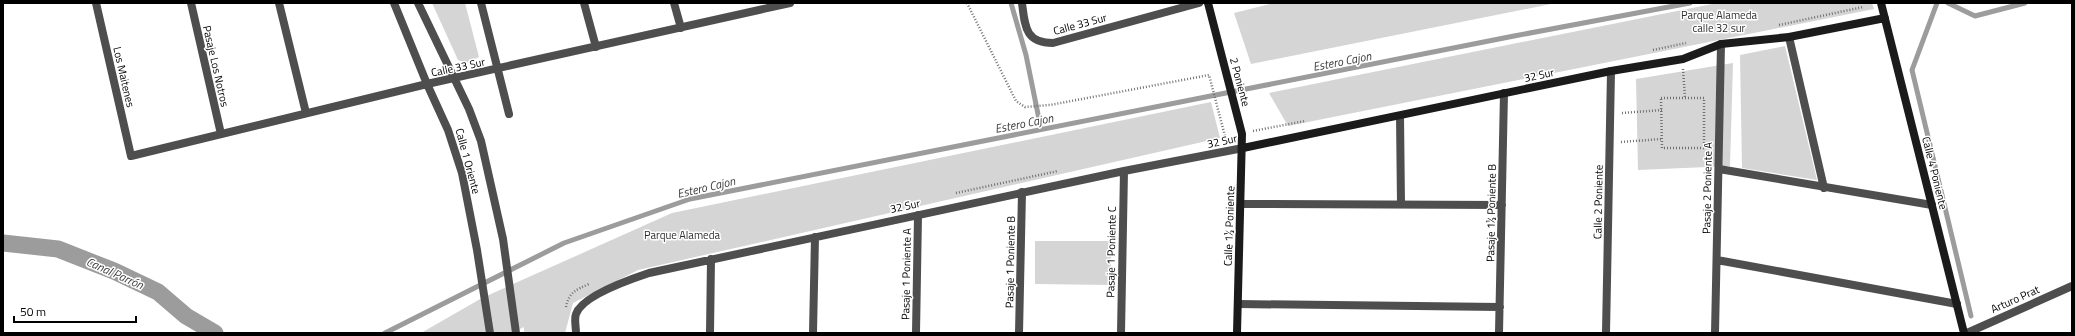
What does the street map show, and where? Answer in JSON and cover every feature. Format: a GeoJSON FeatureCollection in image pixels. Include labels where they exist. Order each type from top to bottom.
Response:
{"type":"FeatureCollection","features":[{"type":"Feature","properties":{"kind":"street","name":"Los Maitenes"},"geometry":{"type":"LineString","coordinates":[[96,3],[131,156]]}},
{"type":"Feature","properties":{"kind":"street","name":"Pasaje Los Notros"},"geometry":{"type":"LineString","coordinates":[[191,3],[221,134]]}},
{"type":"Feature","properties":{"kind":"street"},"geometry":{"type":"LineString","coordinates":[[280,3],[306,113]]}},
{"type":"Feature","properties":{"kind":"street","name":"Calle 1 Oriente"},"geometry":{"type":"LineString","coordinates":[[394,3],[427,84],[448,130],[462,173],[477,250],[490,333]]}},
{"type":"Feature","properties":{"kind":"street","name":"Calle 1 Oriente"},"geometry":{"type":"LineString","coordinates":[[418,3],[481,141],[503,239],[513,302],[516,333]]}},
{"type":"Feature","properties":{"kind":"street"},"geometry":{"type":"LineString","coordinates":[[481,3],[509,114]]}},
{"type":"Feature","properties":{"kind":"street"},"geometry":{"type":"LineString","coordinates":[[584,3],[596,47]]}},
{"type":"Feature","properties":{"kind":"street"},"geometry":{"type":"LineString","coordinates":[[674,3],[680,28]]}},
{"type":"Feature","properties":{"kind":"street","name":"Calle 33 Sur"},"geometry":{"type":"LineString","coordinates":[[131,156],[427,84],[498,70],[768,6],[790,3]]}},
{"type":"Feature","properties":{"kind":"street","name":"Calle 33 Sur"},"geometry":{"type":"LineString","coordinates":[[1022,3],[1025,24],[1035,40],[1053,43],[1199,3]]}},
{"type":"Feature","properties":{"kind":"street","name":"2 Poniente"},"geometry":{"type":"LineString","coordinates":[[1208,3],[1238,119]]}},
{"type":"Feature","properties":{"kind":"street","name":"Calle 4 Poniente"},"geometry":{"type":"LineString","coordinates":[[1881,3],[1964,333]]}},
{"type":"Feature","properties":{"kind":"street","name":"32 Sur"},"geometry":{"type":"LineString","coordinates":[[576,333],[575,315],[585,302],[632,279],[649,273],[1022,192],[1400,116],[1611,71],[1683,59],[1721,44],[1789,37],[1885,18]]}},
{"type":"Feature","properties":{"kind":"street"},"geometry":{"type":"LineString","coordinates":[[1789,37],[1824,188]]}},
{"type":"Feature","properties":{"kind":"street","name":"Pasaje 2 Poniente A"},"geometry":{"type":"LineString","coordinates":[[1715,333],[1721,44]]}},
{"type":"Feature","properties":{"kind":"street","name":"Calle 2 Poniente"},"geometry":{"type":"LineString","coordinates":[[1606,333],[1611,71]]}},
{"type":"Feature","properties":{"kind":"street","name":"Pasaje 1½ Poniente B"},"geometry":{"type":"LineString","coordinates":[[1499,333],[1504,93]]}},
{"type":"Feature","properties":{"kind":"street"},"geometry":{"type":"LineString","coordinates":[[1400,116],[1401,204]]}},
{"type":"Feature","properties":{"kind":"street","name":"Calle 1½ Poniente"},"geometry":{"type":"LineString","coordinates":[[1237,333],[1243,148],[1238,119]]}},
{"type":"Feature","properties":{"kind":"street"},"geometry":{"type":"LineString","coordinates":[[1718,169],[1932,205]]}},
{"type":"Feature","properties":{"kind":"street","name":"Pasaje 1 Poniente C"},"geometry":{"type":"LineString","coordinates":[[1121,333],[1124,171]]}},
{"type":"Feature","properties":{"kind":"street","name":"Pasaje 1 Poniente B"},"geometry":{"type":"LineString","coordinates":[[1019,333],[1022,192]]}},
{"type":"Feature","properties":{"kind":"street"},"geometry":{"type":"LineString","coordinates":[[1241,204],[1502,205]]}},
{"type":"Feature","properties":{"kind":"street","name":"Pasaje 1 Poniente A"},"geometry":{"type":"LineString","coordinates":[[916,333],[918,215]]}},
{"type":"Feature","properties":{"kind":"street"},"geometry":{"type":"LineString","coordinates":[[814,333],[815,237]]}},
{"type":"Feature","properties":{"kind":"street"},"geometry":{"type":"LineString","coordinates":[[710,333],[711,259]]}},
{"type":"Feature","properties":{"kind":"street"},"geometry":{"type":"LineString","coordinates":[[1717,260],[1957,304]]}},
{"type":"Feature","properties":{"kind":"street","name":"Arturo Prat"},"geometry":{"type":"LineString","coordinates":[[1967,333],[2072,286]]}},
{"type":"Feature","properties":{"kind":"street"},"geometry":{"type":"LineString","coordinates":[[1238,304],[1500,307]]}},
{"type":"Feature","properties":{"kind":"path"},"geometry":{"type":"LineString","coordinates":[[967,3],[1016,101],[1025,107],[1037,108],[1209,75],[1229,151]]}},
{"type":"Feature","properties":{"kind":"path"},"geometry":{"type":"LineString","coordinates":[[1683,59],[1685,98]]}},
{"type":"Feature","properties":{"kind":"path"},"geometry":{"type":"LineString","coordinates":[[1662,98],[1685,98],[1704,98],[1704,148],[1662,148],[1662,98]]}},
{"type":"Feature","properties":{"kind":"path"},"geometry":{"type":"LineString","coordinates":[[1610,114],[1662,110]]}},
{"type":"Feature","properties":{"kind":"path"},"geometry":{"type":"LineString","coordinates":[[1610,142],[1662,139]]}},
{"type":"Feature","properties":{"kind":"green space"},"geometry":{"type":"Polygon","coordinates":[[[432,3],[465,3],[479,57],[466,63],[458,60],[432,3]]]}},
{"type":"Feature","properties":{"kind":"green space"},"geometry":{"type":"Polygon","coordinates":[[[1274,3],[1556,3],[1251,64],[1234,13],[1274,3]]]}},
{"type":"Feature","properties":{"kind":"green space","name":"Parque Alameda calle 32 sur"},"geometry":{"type":"Polygon","coordinates":[[[1717,3],[1872,3],[1874,9],[1288,126],[1269,93],[1717,3]]]}},
{"type":"Feature","properties":{"kind":"green space"},"geometry":{"type":"Polygon","coordinates":[[[1785,46],[1817,180],[1742,168],[1740,55],[1785,46]]]}},
{"type":"Feature","properties":{"kind":"green space"},"geometry":{"type":"Polygon","coordinates":[[[1733,63],[1730,166],[1638,170],[1636,79],[1733,63]]]}},
{"type":"Feature","properties":{"kind":"green space","name":"Parque Alameda"},"geometry":{"type":"Polygon","coordinates":[[[1211,102],[1220,138],[638,270],[573,303],[565,333],[524,333],[524,327],[512,333],[421,333],[482,298],[672,213],[1211,102]]]}},
{"type":"Feature","properties":{"kind":"green space"},"geometry":{"type":"Polygon","coordinates":[[[1035,241],[1111,241],[1111,285],[1035,284],[1035,241]]]}},
{"type":"Feature","properties":{"kind":"waterway"},"geometry":{"type":"LineString","coordinates":[[1011,3],[1026,55],[1041,129]]}},
{"type":"Feature","properties":{"kind":"waterway","name":"Estero Cajon"},"geometry":{"type":"LineString","coordinates":[[385,333],[564,243],[690,199],[1514,36],[1690,3]]}},
{"type":"Feature","properties":{"kind":"waterway"},"geometry":{"type":"LineString","coordinates":[[1937,3],[1912,70],[1971,316]]}},
{"type":"Feature","properties":{"kind":"waterway","name":"Estero Cajon"},"geometry":{"type":"LineString","coordinates":[[1948,3],[1975,16],[2025,3]]}},
{"type":"Feature","properties":{"kind":"waterway","name":"Canal Parrón"},"geometry":{"type":"LineString","coordinates":[[3,243],[58,249],[114,271],[158,292],[186,316],[215,333]]}}]}
